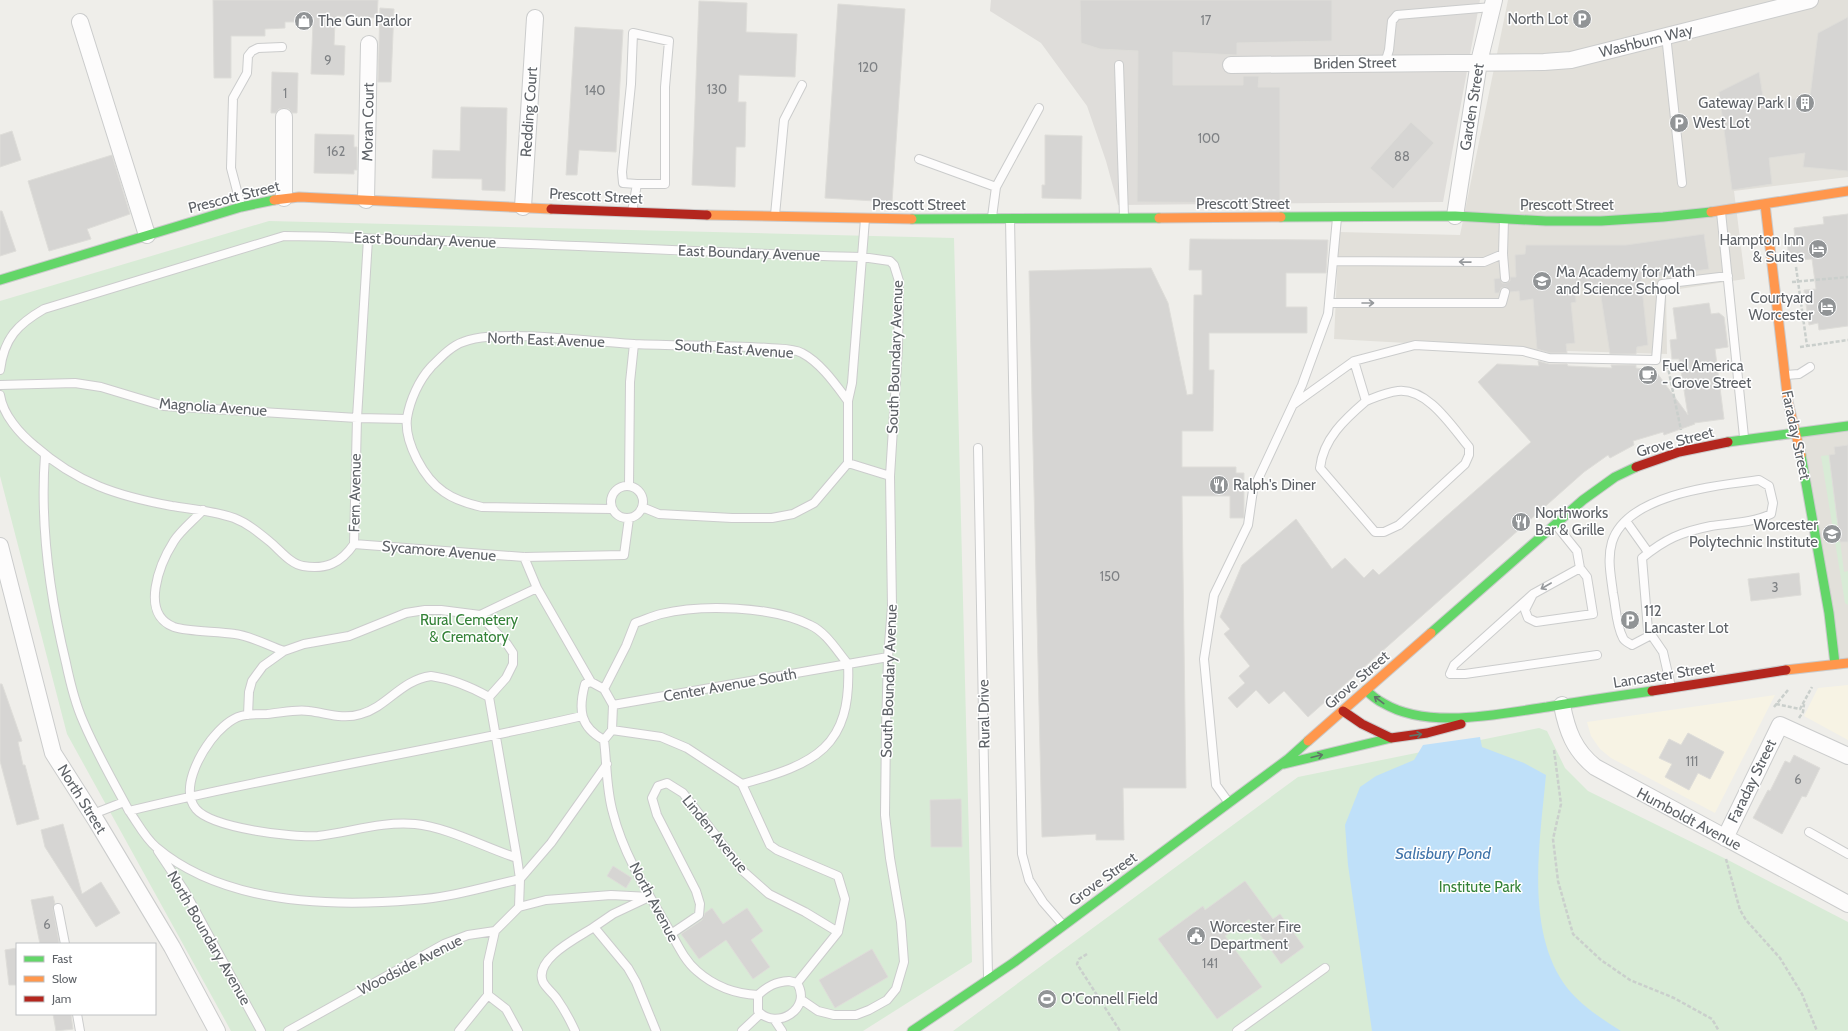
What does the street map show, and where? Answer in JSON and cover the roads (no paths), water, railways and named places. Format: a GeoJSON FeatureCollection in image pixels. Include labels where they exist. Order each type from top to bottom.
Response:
{"type":"FeatureCollection","features":[{"type":"Feature","properties":{"kind":"street","name":"Washburn Way"},"geometry":{"type":"LineString","coordinates":[[1479,62],[1544,62],[1570,60],[1810,0]]}},
{"type":"Feature","properties":{"kind":"street","name":"Garden Street"},"geometry":{"type":"LineString","coordinates":[[1455,216],[1479,62],[1493,4]]}},
{"type":"Feature","properties":{"kind":"street","name":"Redding Court"},"geometry":{"type":"LineString","coordinates":[[523,206],[535,18]]}},
{"type":"Feature","properties":{"kind":"street"},"geometry":{"type":"LineString","coordinates":[[80,22],[147,235]]}},
{"type":"Feature","properties":{"kind":"street","name":"Moran Court"},"geometry":{"type":"LineString","coordinates":[[366,200],[369,44]]}},
{"type":"Feature","properties":{"kind":"street","name":"Briden Street"},"geometry":{"type":"LineString","coordinates":[[1231,65],[1479,62]]}},
{"type":"Feature","properties":{"kind":"street"},"geometry":{"type":"LineString","coordinates":[[284,117],[284,198]]}},
{"type":"Feature","properties":{"kind":"street","name":"Prescott Street"},"geometry":{"type":"LineString","coordinates":[[0,280],[241,207],[284,198],[311,197],[523,206],[632,213],[865,219],[1455,216],[1504,219],[1600,221],[1721,210],[1848,191]]}},
{"type":"Feature","properties":{"kind":"street","name":"Faraday Street"},"geometry":{"type":"LineString","coordinates":[[1765,204],[1788,402],[1801,454],[1828,605],[1835,664]]}},
{"type":"Feature","properties":{"kind":"street","name":"Grove Street"},"geometry":{"type":"LineString","coordinates":[[912,1031],[988,980],[1279,766],[1555,524],[1583,500],[1611,480],[1631,469],[1683,451],[1795,432],[1848,426]]}},
{"type":"Feature","properties":{"kind":"street","name":"North Street"},"geometry":{"type":"LineString","coordinates":[[0,546],[53,753],[93,814],[172,947],[214,1031]]}},
{"type":"Feature","properties":{"kind":"street","name":"Lancaster Street"},"geometry":{"type":"LineString","coordinates":[[1366,690],[1385,705],[1408,713],[1432,717],[1485,716],[1848,663]]}},
{"type":"Feature","properties":{"kind":"street","name":"Humboldt Avenue"},"geometry":{"type":"LineString","coordinates":[[1562,704],[1568,731],[1574,744],[1583,756],[1595,767],[1848,904]]}},
{"type":"Feature","properties":{"kind":"street"},"geometry":{"type":"LineString","coordinates":[[1343,711],[1362,724],[1391,738]]}},
{"type":"Feature","properties":{"kind":"street","name":"Lancaster Street"},"geometry":{"type":"LineString","coordinates":[[1279,766],[1391,738],[1448,728],[1485,716]]}},
{"type":"Feature","properties":{"kind":"street","name":"Faraday Street"},"geometry":{"type":"LineString","coordinates":[[1725,838],[1780,725],[1848,756]]}},
{"type":"Feature","properties":{"kind":"lane"},"geometry":{"type":"LineString","coordinates":[[1385,63],[1389,50],[1392,21],[1397,15],[1493,4]]}},
{"type":"Feature","properties":{"kind":"lane"},"geometry":{"type":"LineString","coordinates":[[633,33],[669,41],[665,87],[665,184],[637,184],[623,183],[622,172],[631,84],[633,33]]}},
{"type":"Feature","properties":{"kind":"lane"},"geometry":{"type":"LineString","coordinates":[[1666,35],[1682,183]]}},
{"type":"Feature","properties":{"kind":"lane"},"geometry":{"type":"LineString","coordinates":[[241,207],[231,168],[233,98],[247,73],[248,56],[252,51],[258,48],[282,47]]}},
{"type":"Feature","properties":{"kind":"lane"},"geometry":{"type":"LineString","coordinates":[[1118,65],[1124,218]]}},
{"type":"Feature","properties":{"kind":"lane"},"geometry":{"type":"LineString","coordinates":[[775,216],[784,120],[802,85]]}},
{"type":"Feature","properties":{"kind":"lane"},"geometry":{"type":"LineString","coordinates":[[992,218],[996,187],[1039,108]]}},
{"type":"Feature","properties":{"kind":"lane"},"geometry":{"type":"LineString","coordinates":[[919,159],[996,187]]}},
{"type":"Feature","properties":{"kind":"lane"},"geometry":{"type":"LineString","coordinates":[[632,213],[637,184]]}},
{"type":"Feature","properties":{"kind":"lane"},"geometry":{"type":"LineString","coordinates":[[1721,210],[1745,440]]}},
{"type":"Feature","properties":{"kind":"lane"},"geometry":{"type":"LineString","coordinates":[[1229,803],[1216,785],[1204,658],[1214,595],[1248,525],[1253,490],[1302,385],[1328,314],[1332,261],[1338,217]]}},
{"type":"Feature","properties":{"kind":"lane"},"geometry":{"type":"LineString","coordinates":[[1010,218],[1022,854],[1029,880],[1043,902],[1064,925]]}},
{"type":"Feature","properties":{"kind":"lane"},"geometry":{"type":"LineString","coordinates":[[642,507],[658,514],[772,518],[793,514],[814,503],[848,463],[848,401],[852,382],[865,219]]}},
{"type":"Feature","properties":{"kind":"lane"},"geometry":{"type":"LineString","coordinates":[[1504,219],[1502,254],[1505,278]]}},
{"type":"Feature","properties":{"kind":"lane","name":"East Boundary Avenue"},"geometry":{"type":"LineString","coordinates":[[0,370],[3,353],[11,335],[26,320],[44,309],[284,236],[325,236],[368,239],[862,257],[890,261],[894,264]]}},
{"type":"Feature","properties":{"kind":"lane","name":"Fern Avenue"},"geometry":{"type":"LineString","coordinates":[[44,455],[76,476],[113,493],[144,501],[203,510],[233,518],[249,525],[286,557],[301,566],[316,567],[336,564],[347,554],[354,544],[357,418],[368,239]]}},
{"type":"Feature","properties":{"kind":"lane"},"geometry":{"type":"LineString","coordinates":[[1332,261],[1484,262],[1502,254]]}},
{"type":"Feature","properties":{"kind":"lane","name":"South Boundary Avenue"},"geometry":{"type":"LineString","coordinates":[[802,1000],[818,1012],[834,1015],[856,1014],[869,1010],[887,1000],[896,989],[902,974],[904,962],[904,941],[890,858],[885,815],[888,658],[892,606],[890,476],[899,289],[899,281],[894,264]]}},
{"type":"Feature","properties":{"kind":"lane"},"geometry":{"type":"LineString","coordinates":[[1293,404],[1354,361],[1416,345],[1523,351],[1549,358],[1656,360],[1662,284],[1728,276]]}},
{"type":"Feature","properties":{"kind":"lane"},"geometry":{"type":"LineString","coordinates":[[1329,303],[1502,303],[1505,292]]}},
{"type":"Feature","properties":{"kind":"lane","name":"North East Avenue"},"geometry":{"type":"LineString","coordinates":[[407,419],[411,402],[423,376],[442,356],[462,342],[480,338],[513,336],[634,344]]}},
{"type":"Feature","properties":{"kind":"lane"},"geometry":{"type":"LineString","coordinates":[[629,486],[630,390],[634,344]]}},
{"type":"Feature","properties":{"kind":"lane","name":"South East Avenue"},"geometry":{"type":"LineString","coordinates":[[634,344],[752,347],[792,350],[802,353],[815,363],[848,401]]}},
{"type":"Feature","properties":{"kind":"lane"},"geometry":{"type":"LineString","coordinates":[[1354,361],[1366,401]]}},
{"type":"Feature","properties":{"kind":"lane"},"geometry":{"type":"LineString","coordinates":[[1785,375],[1798,374],[1810,368]]}},
{"type":"Feature","properties":{"kind":"lane","name":"Magnolia Avenue"},"geometry":{"type":"LineString","coordinates":[[0,385],[75,383],[100,387],[164,406],[357,418],[407,419]]}},
{"type":"Feature","properties":{"kind":"lane"},"geometry":{"type":"LineString","coordinates":[[1390,392],[1415,392],[1429,401],[1469,447],[1469,455],[1465,464],[1398,525],[1384,532],[1374,532],[1320,468],[1321,456],[1341,423],[1366,401],[1390,392]]}},
{"type":"Feature","properties":{"kind":"lane"},"geometry":{"type":"LineString","coordinates":[[0,395],[1,403],[10,419],[26,438],[44,455],[43,482],[48,554],[57,627],[70,683],[82,721],[129,811],[155,846],[182,866],[208,879],[250,893],[292,899],[340,902],[414,900],[456,894],[520,879],[551,843],[607,764],[604,740],[612,730],[613,705],[604,689],[591,682],[537,588],[524,557]]}},
{"type":"Feature","properties":{"kind":"lane"},"geometry":{"type":"LineString","coordinates":[[407,419],[410,441],[417,461],[430,479],[443,492],[466,503],[482,507],[612,509]]}},
{"type":"Feature","properties":{"kind":"lane","name":"Rural Drive"},"geometry":{"type":"LineString","coordinates":[[978,448],[988,980]]}},
{"type":"Feature","properties":{"kind":"lane"},"geometry":{"type":"LineString","coordinates":[[848,463],[890,476]]}},
{"type":"Feature","properties":{"kind":"lane"},"geometry":{"type":"LineString","coordinates":[[1651,635],[1632,645],[1623,639],[1619,626],[1609,565],[1612,542],[1620,526],[1656,502],[1684,491],[1760,480],[1769,486],[1773,503],[1771,514],[1759,520],[1711,526],[1680,534],[1659,543],[1642,558],[1648,630],[1663,652],[1672,688]]}},
{"type":"Feature","properties":{"kind":"lane"},"geometry":{"type":"LineString","coordinates":[[622,486],[629,486],[637,490],[643,498],[642,507],[637,515],[628,518],[619,516],[612,509],[610,503],[616,490],[622,486]]}},
{"type":"Feature","properties":{"kind":"lane"},"geometry":{"type":"LineString","coordinates":[[203,510],[174,540],[162,566],[154,591],[158,613],[165,621],[175,627],[238,634],[284,651]]}},
{"type":"Feature","properties":{"kind":"lane","name":"Sycamore Avenue"},"geometry":{"type":"LineString","coordinates":[[354,544],[524,557],[624,555],[628,518]]}},
{"type":"Feature","properties":{"kind":"lane"},"geometry":{"type":"LineString","coordinates":[[1626,521],[1648,552]]}},
{"type":"Feature","properties":{"kind":"lane"},"geometry":{"type":"LineString","coordinates":[[1533,594],[1526,610],[1528,618],[1536,622],[1592,614],[1587,577],[1580,568],[1577,551],[1555,524]]}},
{"type":"Feature","properties":{"kind":"lane"},"geometry":{"type":"LineString","coordinates":[[1580,568],[1533,594],[1454,665],[1450,674],[1465,674],[1597,655]]}},
{"type":"Feature","properties":{"kind":"lane"},"geometry":{"type":"LineString","coordinates":[[248,715],[249,692],[252,681],[262,666],[284,651],[304,644],[348,636],[406,613],[441,610],[480,615],[537,588]]}},
{"type":"Feature","properties":{"kind":"lane"},"geometry":{"type":"LineString","coordinates":[[604,689],[626,646],[635,623],[661,614],[690,609],[747,610],[786,616],[811,625],[829,640],[848,664],[848,698],[844,717],[834,736],[823,750],[802,764],[775,775],[742,784]]}},
{"type":"Feature","properties":{"kind":"lane"},"geometry":{"type":"LineString","coordinates":[[480,615],[508,644],[513,653],[513,664],[506,678],[489,697]]}},
{"type":"Feature","properties":{"kind":"lane","name":"Center Avenue South"},"geometry":{"type":"LineString","coordinates":[[613,705],[888,658]]}},
{"type":"Feature","properties":{"kind":"lane"},"geometry":{"type":"LineString","coordinates":[[517,858],[443,831],[417,824],[383,824],[318,836],[266,834],[214,820],[201,813],[195,808],[191,796],[192,774],[200,755],[216,733],[240,716],[298,710],[347,717],[362,714],[408,683],[419,678],[431,676],[452,680],[472,687],[489,697],[517,858],[520,879],[519,907]]}},
{"type":"Feature","properties":{"kind":"lane"},"geometry":{"type":"LineString","coordinates":[[591,682],[585,684],[582,695],[582,716],[586,728],[594,735],[604,740]]}},
{"type":"Feature","properties":{"kind":"lane"},"geometry":{"type":"LineString","coordinates":[[129,811],[191,796],[497,736],[582,716]]}},
{"type":"Feature","properties":{"kind":"lane"},"geometry":{"type":"LineString","coordinates":[[612,730],[661,737],[687,748],[742,784],[770,844],[777,850],[838,876],[845,899],[838,932],[797,983]]}},
{"type":"Feature","properties":{"kind":"lane","name":"North Avenue"},"geometry":{"type":"LineString","coordinates":[[607,764],[608,788],[613,813],[633,865],[680,950],[696,970],[714,984],[741,994],[758,995]]}},
{"type":"Feature","properties":{"kind":"lane","name":"Linden Avenue"},"geometry":{"type":"LineString","coordinates":[[671,934],[699,915],[700,904],[696,891],[657,815],[652,798],[658,786],[667,783],[683,793],[742,871],[764,890],[838,932]]}},
{"type":"Feature","properties":{"kind":"lane"},"geometry":{"type":"LineString","coordinates":[[93,814],[124,802]]}},
{"type":"Feature","properties":{"kind":"lane"},"geometry":{"type":"LineString","coordinates":[[1809,832],[1848,854]]}},
{"type":"Feature","properties":{"kind":"lane","name":"North Boundary Avenue"},"geometry":{"type":"LineString","coordinates":[[155,846],[184,890],[262,1031]]}},
{"type":"Feature","properties":{"kind":"lane"},"geometry":{"type":"LineString","coordinates":[[459,1031],[488,995],[488,962],[495,931],[519,907],[546,900],[578,896],[611,895],[650,897]]}},
{"type":"Feature","properties":{"kind":"lane"},"geometry":{"type":"LineString","coordinates":[[575,1031],[557,999],[543,982],[541,973],[544,965],[550,957],[618,911],[650,897]]}},
{"type":"Feature","properties":{"kind":"lane"},"geometry":{"type":"LineString","coordinates":[[58,908],[65,943]]}},
{"type":"Feature","properties":{"kind":"lane"},"geometry":{"type":"LineString","coordinates":[[594,927],[628,968],[636,982],[656,1031]]}},
{"type":"Feature","properties":{"kind":"lane","name":"Woodside Avenue"},"geometry":{"type":"LineString","coordinates":[[288,1031],[359,990],[444,944],[468,935],[495,931]]}},
{"type":"Feature","properties":{"kind":"lane"},"geometry":{"type":"LineString","coordinates":[[1236,1031],[1325,968]]}},
{"type":"Feature","properties":{"kind":"lane"},"geometry":{"type":"LineString","coordinates":[[789,981],[797,983],[802,991],[802,1000],[796,1010],[788,1016],[774,1020],[765,1018],[760,1014],[757,1008],[758,995],[769,986],[778,982],[789,981]]}},
{"type":"Feature","properties":{"kind":"lane"},"geometry":{"type":"LineString","coordinates":[[488,995],[506,1009],[518,1031]]}},
{"type":"Feature","properties":{"kind":"lane"},"geometry":{"type":"LineString","coordinates":[[742,1031],[760,1014]]}},
{"type":"Feature","properties":{"kind":"lane"},"geometry":{"type":"LineString","coordinates":[[77,1015],[80,1031]]}},
{"type":"Feature","properties":{"kind":"lane"},"geometry":{"type":"LineString","coordinates":[[774,1020],[782,1031]]}},
{"type":"Feature","properties":{"kind":"water","name":"Salisbury Pond"},"geometry":{"type":"Polygon","coordinates":[[[1480,737],[1482,747],[1524,763],[1546,775],[1538,886],[1540,914],[1545,941],[1554,966],[1568,989],[1586,1007],[1621,1031],[1372,1031],[1348,865],[1345,825],[1360,787],[1376,776],[1414,760],[1423,745],[1480,737]]]}},
{"type":"Feature","properties":{"kind":"place","name":"North Lot"},"geometry":{"type":"Point","coordinates":[1582,19]}},
{"type":"Feature","properties":{"kind":"place","name":"The Gun Parlor"},"geometry":{"type":"Point","coordinates":[304,21]}},
{"type":"Feature","properties":{"kind":"place","name":"Gateway Park I"},"geometry":{"type":"Point","coordinates":[1805,103]}},
{"type":"Feature","properties":{"kind":"place","name":"West Lot"},"geometry":{"type":"Point","coordinates":[1679,123]}},
{"type":"Feature","properties":{"kind":"place","name":"Hampton Inn & Suites"},"geometry":{"type":"Point","coordinates":[1818,249]}},
{"type":"Feature","properties":{"kind":"place","name":"Ma Academy for Math and Science School"},"geometry":{"type":"Point","coordinates":[1542,281]}},
{"type":"Feature","properties":{"kind":"place","name":"Courtyard Worcester"},"geometry":{"type":"Point","coordinates":[1827,307]}},
{"type":"Feature","properties":{"kind":"place","name":"Fuel America - Grove Street"},"geometry":{"type":"Point","coordinates":[1648,375]}},
{"type":"Feature","properties":{"kind":"place","name":"Ralph's Diner"},"geometry":{"type":"Point","coordinates":[1219,485]}},
{"type":"Feature","properties":{"kind":"place","name":"Northworks Bar & Grille"},"geometry":{"type":"Point","coordinates":[1521,522]}},
{"type":"Feature","properties":{"kind":"place","name":"Worcester Polytechnic Institute"},"geometry":{"type":"Point","coordinates":[1832,534]}},
{"type":"Feature","properties":{"kind":"place","name":"112 Lancaster Lot"},"geometry":{"type":"Point","coordinates":[1630,620]}},
{"type":"Feature","properties":{"kind":"place","name":"Worcester Fire Department"},"geometry":{"type":"Point","coordinates":[1196,936]}},
{"type":"Feature","properties":{"kind":"place","name":"O'Connell Field"},"geometry":{"type":"Point","coordinates":[1047,999]}},
{"type":"Feature","properties":{"kind":"park label","name":"Rural Cemetery & Crematory"},"geometry":{"type":"Point","coordinates":[469,628]}},
{"type":"Feature","properties":{"kind":"park label","name":"Institute Park"},"geometry":{"type":"Point","coordinates":[1480,887]}}]}
